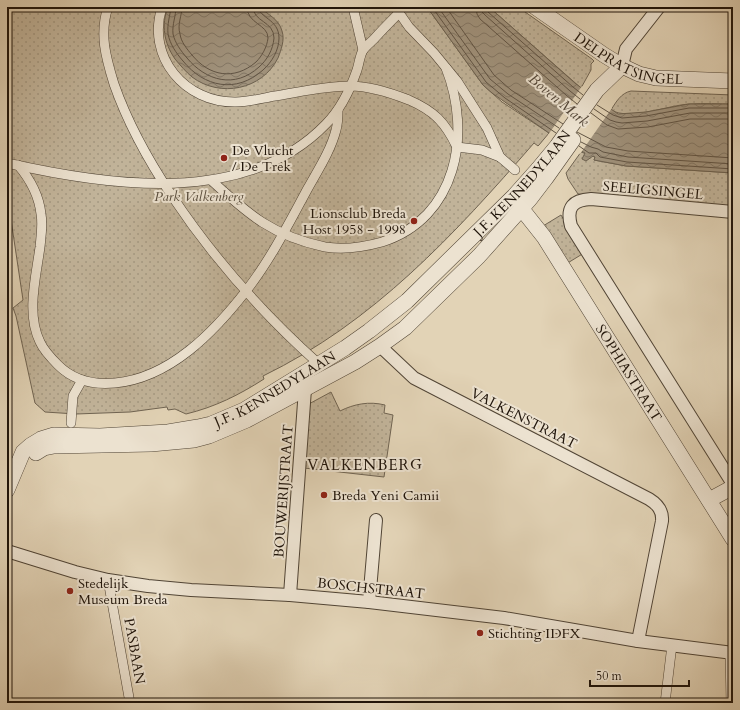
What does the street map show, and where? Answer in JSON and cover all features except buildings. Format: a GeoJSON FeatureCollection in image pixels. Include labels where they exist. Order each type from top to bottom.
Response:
{"type":"FeatureCollection","features":[{"type":"Feature","properties":{"kind":"street"},"geometry":{"type":"LineString","coordinates":[[108,7],[103,27],[103,40],[109,68],[128,120],[145,154],[200,237],[220,262],[274,322],[319,364]]}},
{"type":"Feature","properties":{"kind":"street"},"geometry":{"type":"LineString","coordinates":[[162,7],[158,23],[160,48],[172,72],[181,82],[195,92],[210,98],[235,102],[326,88],[351,86],[389,93],[423,108],[442,122],[457,147]]}},
{"type":"Feature","properties":{"kind":"street"},"geometry":{"type":"LineString","coordinates":[[353,7],[363,50]]}},
{"type":"Feature","properties":{"kind":"street","name":"DELPRATSINGEL"},"geometry":{"type":"LineString","coordinates":[[535,7],[622,66],[644,76],[656,78],[733,81]]}},
{"type":"Feature","properties":{"kind":"street"},"geometry":{"type":"LineString","coordinates":[[622,66],[626,49],[659,7]]}},
{"type":"Feature","properties":{"kind":"street"},"geometry":{"type":"LineString","coordinates":[[7,163],[100,180],[163,183],[212,181],[248,172],[282,158],[311,138],[325,125],[338,110],[351,86],[363,50],[397,10],[409,28],[446,68],[477,112],[487,128],[500,157]]}},
{"type":"Feature","properties":{"kind":"street","name":"J.F. KENNEDYLAAN"},"geometry":{"type":"LineString","coordinates":[[19,464],[44,448],[49,447],[133,445],[176,442],[204,437],[247,420],[305,390],[380,346],[405,328],[418,316],[487,247],[521,208],[546,178],[561,149],[600,93],[622,66]]}},
{"type":"Feature","properties":{"kind":"street"},"geometry":{"type":"LineString","coordinates":[[212,181],[234,202],[256,219],[283,234],[312,244],[341,248],[370,245],[401,234],[414,227],[426,217],[443,194],[450,175],[457,147],[458,131],[455,92],[446,68]]}},
{"type":"Feature","properties":{"kind":"street"},"geometry":{"type":"LineString","coordinates":[[18,165],[33,188],[38,199],[42,215],[34,301],[34,326],[37,336],[46,352],[62,369],[82,380],[100,384],[121,382],[142,377],[164,367],[184,355],[201,340],[246,292],[283,234],[331,143],[336,130],[338,110]]}},
{"type":"Feature","properties":{"kind":"street"},"geometry":{"type":"LineString","coordinates":[[457,147],[482,150],[500,157],[515,170]]}},
{"type":"Feature","properties":{"kind":"street","name":"J.F. KENNEDYLAAN"},"geometry":{"type":"LineString","coordinates":[[7,490],[23,452],[40,439],[54,435],[100,436],[168,432],[191,429],[211,424],[244,410],[319,364],[370,331],[407,301],[506,204],[538,169],[561,149]]}},
{"type":"Feature","properties":{"kind":"street","name":"SEELIGSINGEL"},"geometry":{"type":"LineString","coordinates":[[572,205],[581,200],[591,199],[733,212]]}},
{"type":"Feature","properties":{"kind":"street","name":"SOPHIASTRAAT"},"geometry":{"type":"LineString","coordinates":[[572,205],[569,215],[571,226],[733,486]]}},
{"type":"Feature","properties":{"kind":"street","name":"SOPHIASTRAAT"},"geometry":{"type":"LineString","coordinates":[[521,208],[544,237],[709,500],[732,533]]}},
{"type":"Feature","properties":{"kind":"street"},"geometry":{"type":"LineString","coordinates":[[370,331],[380,346]]}},
{"type":"Feature","properties":{"kind":"street","name":"VALKENSTRAAT"},"geometry":{"type":"LineString","coordinates":[[380,346],[414,378],[655,503],[660,509],[662,521],[638,641]]}},
{"type":"Feature","properties":{"kind":"street"},"geometry":{"type":"LineString","coordinates":[[71,423],[73,396],[82,380]]}},
{"type":"Feature","properties":{"kind":"street","name":"BOUWERIJSTRAAT"},"geometry":{"type":"LineString","coordinates":[[290,595],[305,390]]}},
{"type":"Feature","properties":{"kind":"street"},"geometry":{"type":"LineString","coordinates":[[709,500],[733,486]]}},
{"type":"Feature","properties":{"kind":"street"},"geometry":{"type":"LineString","coordinates":[[369,602],[376,520]]}},
{"type":"Feature","properties":{"kind":"street","name":"BOSCHSTRAAT"},"geometry":{"type":"LineString","coordinates":[[7,551],[60,568],[108,580],[148,586],[192,590],[290,595],[369,602],[504,618],[638,641],[732,652]]}},
{"type":"Feature","properties":{"kind":"street","name":"PASBAAN"},"geometry":{"type":"LineString","coordinates":[[108,580],[130,703]]}},
{"type":"Feature","properties":{"kind":"street"},"geometry":{"type":"LineString","coordinates":[[665,703],[672,645]]}},
{"type":"Feature","properties":{"kind":"street"},"geometry":{"type":"LineString","coordinates":[[731,703],[732,652]]}},
{"type":"Feature","properties":{"kind":"green space","name":"Park Valkenberg"},"geometry":{"type":"Polygon","coordinates":[[[7,7],[427,7],[483,85],[502,102],[549,133],[538,146],[534,143],[474,211],[442,243],[410,274],[376,303],[341,330],[303,354],[263,376],[264,379],[245,390],[217,404],[186,414],[175,409],[168,410],[167,407],[130,412],[76,414],[45,412],[35,403],[13,308],[23,300],[7,193],[7,7]]]}},
{"type":"Feature","properties":{"kind":"green space"},"geometry":{"type":"Polygon","coordinates":[[[489,7],[518,7],[592,59],[594,61],[591,64],[591,70],[581,88],[489,7]]]}},
{"type":"Feature","properties":{"kind":"green space"},"geometry":{"type":"Polygon","coordinates":[[[631,91],[733,95],[733,104],[690,104],[649,112],[628,114],[611,110],[622,96],[631,91]]]}},
{"type":"Feature","properties":{"kind":"green space"},"geometry":{"type":"Polygon","coordinates":[[[581,152],[595,157],[594,160],[626,166],[733,173],[733,208],[578,194],[568,179],[566,173],[581,152]]]}},
{"type":"Feature","properties":{"kind":"green space"},"geometry":{"type":"Polygon","coordinates":[[[561,215],[584,253],[566,264],[543,226],[561,215]]]}},
{"type":"Feature","properties":{"kind":"green space"},"geometry":{"type":"Polygon","coordinates":[[[331,392],[340,411],[356,405],[373,403],[385,405],[384,413],[393,415],[384,477],[304,468],[307,405],[331,392]]]}},
{"type":"Feature","properties":{"kind":"water"},"geometry":{"type":"Polygon","coordinates":[[[168,7],[260,7],[276,20],[281,27],[283,41],[278,58],[271,69],[251,84],[227,89],[203,84],[185,71],[175,59],[168,47],[164,27],[168,7]]]}},
{"type":"Feature","properties":{"kind":"water","name":"Boven Mark"},"geometry":{"type":"Polygon","coordinates":[[[427,7],[489,7],[576,84],[618,114],[646,112],[689,104],[733,104],[733,173],[626,166],[594,160],[595,157],[593,156],[586,161],[582,159],[585,153],[549,133],[483,85],[427,7]]]}},
{"type":"Feature","properties":{"kind":"pier"},"geometry":{"type":"Polygon","coordinates":[[[582,86],[612,108],[580,154],[548,135],[582,86]]]}},
{"type":"Feature","properties":{"kind":"place","name":"De Vlucht / De Trek"},"geometry":{"type":"Point","coordinates":[224,158]}},
{"type":"Feature","properties":{"kind":"place","name":"Lionsclub Breda Host 1958 - 1998"},"geometry":{"type":"Point","coordinates":[414,221]}},
{"type":"Feature","properties":{"kind":"place","name":"Breda Yeni Camii"},"geometry":{"type":"Point","coordinates":[324,495]}},
{"type":"Feature","properties":{"kind":"place","name":"Stedelijk Museum Breda"},"geometry":{"type":"Point","coordinates":[70,591]}},
{"type":"Feature","properties":{"kind":"place","name":"Stichting IDFX"},"geometry":{"type":"Point","coordinates":[480,633]}},
{"type":"Feature","properties":{"kind":"district","name":"VALKENBERG"},"geometry":{"type":"Point","coordinates":[365,465]}}]}
